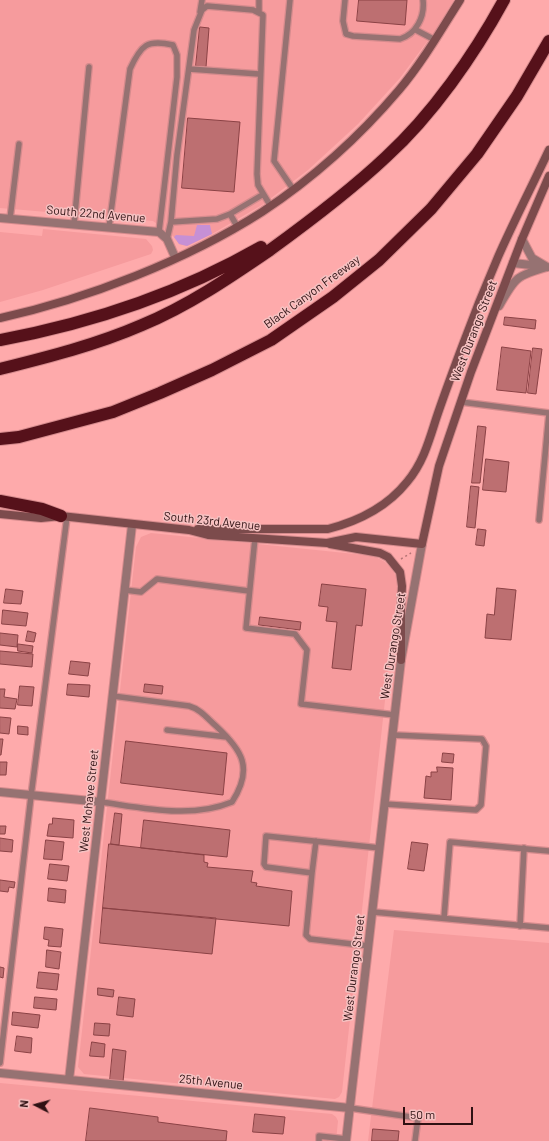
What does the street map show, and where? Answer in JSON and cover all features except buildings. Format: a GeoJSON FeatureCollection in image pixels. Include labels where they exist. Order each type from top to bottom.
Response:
{"type":"FeatureCollection","features":[{"type":"Feature","properties":{"kind":"highway"},"geometry":{"type":"LineString","coordinates":[[0,369],[77,349],[142,326],[190,302],[230,278],[321,213],[387,157],[424,118],[461,67],[504,0]]}},
{"type":"Feature","properties":{"kind":"highway","name":"Black Canyon Freeway"},"geometry":{"type":"LineString","coordinates":[[0,439],[19,437],[112,412],[160,393],[212,370],[271,340],[333,297],[379,260],[431,209],[477,154],[517,96],[549,41]]}},
{"type":"Feature","properties":{"kind":"highway"},"geometry":{"type":"LineString","coordinates":[[0,340],[70,325],[163,295],[218,271],[321,213]]}},
{"type":"Feature","properties":{"kind":"highway"},"geometry":{"type":"LineString","coordinates":[[0,501],[42,509],[64,516]]}},
{"type":"Feature","properties":{"kind":"main road"},"geometry":{"type":"LineString","coordinates":[[0,318],[59,302],[142,272],[202,246],[270,205],[308,178],[358,133],[395,95],[460,0]]}},
{"type":"Feature","properties":{"kind":"main road"},"geometry":{"type":"LineString","coordinates":[[190,530],[328,529],[348,523],[374,512],[396,494],[416,471],[427,449],[452,372],[498,256],[549,150]]}},
{"type":"Feature","properties":{"kind":"main road","name":"West Durango Street"},"geometry":{"type":"LineString","coordinates":[[422,544],[439,466],[460,402],[522,239],[549,176]]}},
{"type":"Feature","properties":{"kind":"main road","name":"South 23rd Avenue"},"geometry":{"type":"LineString","coordinates":[[0,514],[41,518],[64,516],[132,525],[190,530],[208,535],[327,544],[356,537],[422,544]]}},
{"type":"Feature","properties":{"kind":"main road"},"geometry":{"type":"LineString","coordinates":[[327,544],[380,553],[388,557],[400,572],[402,586],[400,607],[401,660]]}},
{"type":"Feature","properties":{"kind":"street","name":"South 22nd Avenue"},"geometry":{"type":"LineString","coordinates":[[0,218],[159,232],[167,240],[175,257]]}},
{"type":"Feature","properties":{"kind":"street"},"geometry":{"type":"LineString","coordinates":[[522,239],[532,258],[548,267]]}},
{"type":"Feature","properties":{"kind":"street"},"geometry":{"type":"LineString","coordinates":[[513,264],[548,267]]}},
{"type":"Feature","properties":{"kind":"street"},"geometry":{"type":"LineString","coordinates":[[495,313],[510,286],[521,275],[548,267]]}},
{"type":"Feature","properties":{"kind":"street","name":"West Mohave Street"},"geometry":{"type":"LineString","coordinates":[[69,1080],[132,525]]}},
{"type":"Feature","properties":{"kind":"street","name":"West Durango Street"},"geometry":{"type":"LineString","coordinates":[[346,1140],[401,660],[422,544]]}},
{"type":"Feature","properties":{"kind":"street"},"geometry":{"type":"LineString","coordinates":[[0,792],[101,802]]}},
{"type":"Feature","properties":{"kind":"street","name":"25th Avenue"},"geometry":{"type":"LineString","coordinates":[[0,1073],[350,1108]]}},
{"type":"Feature","properties":{"kind":"lane"},"geometry":{"type":"LineString","coordinates":[[199,16],[202,0]]}},
{"type":"Feature","properties":{"kind":"lane"},"geometry":{"type":"LineString","coordinates":[[258,0],[259,12],[262,15],[257,174],[258,185],[262,195],[270,205]]}},
{"type":"Feature","properties":{"kind":"lane"},"geometry":{"type":"LineString","coordinates":[[290,0],[274,160],[293,189]]}},
{"type":"Feature","properties":{"kind":"lane"},"geometry":{"type":"LineString","coordinates":[[345,0],[343,21],[346,34],[353,36],[400,39],[416,30],[422,15],[423,0]]}},
{"type":"Feature","properties":{"kind":"lane"},"geometry":{"type":"LineString","coordinates":[[167,240],[171,222],[177,155],[194,30],[199,16],[202,10],[207,6],[253,10],[259,12]]}},
{"type":"Feature","properties":{"kind":"lane"},"geometry":{"type":"LineString","coordinates":[[416,30],[434,40]]}},
{"type":"Feature","properties":{"kind":"lane"},"geometry":{"type":"LineString","coordinates":[[109,227],[127,80],[136,55],[149,43],[158,42],[173,45],[177,55],[177,77],[159,232]]}},
{"type":"Feature","properties":{"kind":"lane"},"geometry":{"type":"LineString","coordinates":[[74,224],[89,67]]}},
{"type":"Feature","properties":{"kind":"lane"},"geometry":{"type":"LineString","coordinates":[[189,69],[260,74]]}},
{"type":"Feature","properties":{"kind":"lane"},"geometry":{"type":"LineString","coordinates":[[10,219],[19,144]]}},
{"type":"Feature","properties":{"kind":"lane"},"geometry":{"type":"LineString","coordinates":[[171,222],[206,220],[230,214],[262,195]]}},
{"type":"Feature","properties":{"kind":"lane"},"geometry":{"type":"LineString","coordinates":[[230,214],[237,226]]}},
{"type":"Feature","properties":{"kind":"lane"},"geometry":{"type":"LineString","coordinates":[[460,402],[549,413],[539,520]]}},
{"type":"Feature","properties":{"kind":"lane"},"geometry":{"type":"LineString","coordinates":[[0,1063],[64,516]]}},
{"type":"Feature","properties":{"kind":"lane"},"geometry":{"type":"LineString","coordinates":[[255,538],[246,628],[295,634],[307,650],[301,704],[395,715]]}},
{"type":"Feature","properties":{"kind":"lane"},"geometry":{"type":"LineString","coordinates":[[125,590],[141,592],[157,579],[249,591]]}},
{"type":"Feature","properties":{"kind":"lane"},"geometry":{"type":"LineString","coordinates":[[101,802],[186,812],[212,810],[232,802],[242,786],[244,763],[240,753],[227,737],[198,709],[193,707],[113,696]]}},
{"type":"Feature","properties":{"kind":"lane"},"geometry":{"type":"LineString","coordinates":[[167,730],[227,737]]}},
{"type":"Feature","properties":{"kind":"lane"},"geometry":{"type":"LineString","coordinates":[[385,804],[476,810],[481,805],[486,746],[482,739],[393,735]]}},
{"type":"Feature","properties":{"kind":"lane"},"geometry":{"type":"LineString","coordinates":[[312,873],[266,867],[264,860],[266,836],[380,848]]}},
{"type":"Feature","properties":{"kind":"lane"},"geometry":{"type":"LineString","coordinates":[[316,841],[306,935],[310,939],[369,946]]}},
{"type":"Feature","properties":{"kind":"lane"},"geometry":{"type":"LineString","coordinates":[[444,918],[450,842],[549,851]]}},
{"type":"Feature","properties":{"kind":"lane"},"geometry":{"type":"LineString","coordinates":[[520,926],[524,848]]}},
{"type":"Feature","properties":{"kind":"lane"},"geometry":{"type":"LineString","coordinates":[[372,912],[549,928]]}},
{"type":"Feature","properties":{"kind":"lane"},"geometry":{"type":"LineString","coordinates":[[350,1108],[418,1118],[415,1141]]}},
{"type":"Feature","properties":{"kind":"lane"},"geometry":{"type":"LineString","coordinates":[[319,1139],[346,1140]]}},
{"type":"Feature","properties":{"kind":"path"},"geometry":{"type":"LineString","coordinates":[[398,560],[411,553]]}},
{"type":"Feature","properties":{"kind":"shaded area"},"geometry":{"type":"Polygon","coordinates":[[[0,0],[454,0],[435,31],[400,78],[358,124],[308,170],[262,205],[212,234],[187,246],[179,244],[174,237],[153,221],[0,208],[0,0]]]}},
{"type":"Feature","properties":{"kind":"shaded area"},"geometry":{"type":"Polygon","coordinates":[[[197,225],[210,225],[212,234],[187,246],[179,244],[174,237],[176,235],[194,236],[197,225]]]}},
{"type":"Feature","properties":{"kind":"shaded area"},"geometry":{"type":"Polygon","coordinates":[[[43,229],[146,239],[152,246],[153,250],[151,254],[43,290],[0,302],[0,232],[42,236],[43,229]]]}},
{"type":"Feature","properties":{"kind":"shaded area"},"geometry":{"type":"Polygon","coordinates":[[[151,533],[374,556],[385,562],[393,570],[398,582],[342,1092],[339,1097],[335,1099],[84,1074],[78,1067],[136,547],[141,537],[151,533]]]}},
{"type":"Feature","properties":{"kind":"shaded area"},"geometry":{"type":"Polygon","coordinates":[[[394,930],[549,943],[549,1141],[368,1141],[394,930]]]}},
{"type":"Feature","properties":{"kind":"shaded area"},"geometry":{"type":"Polygon","coordinates":[[[0,1083],[332,1114],[338,1121],[336,1141],[0,1141],[0,1083]]]}}]}
